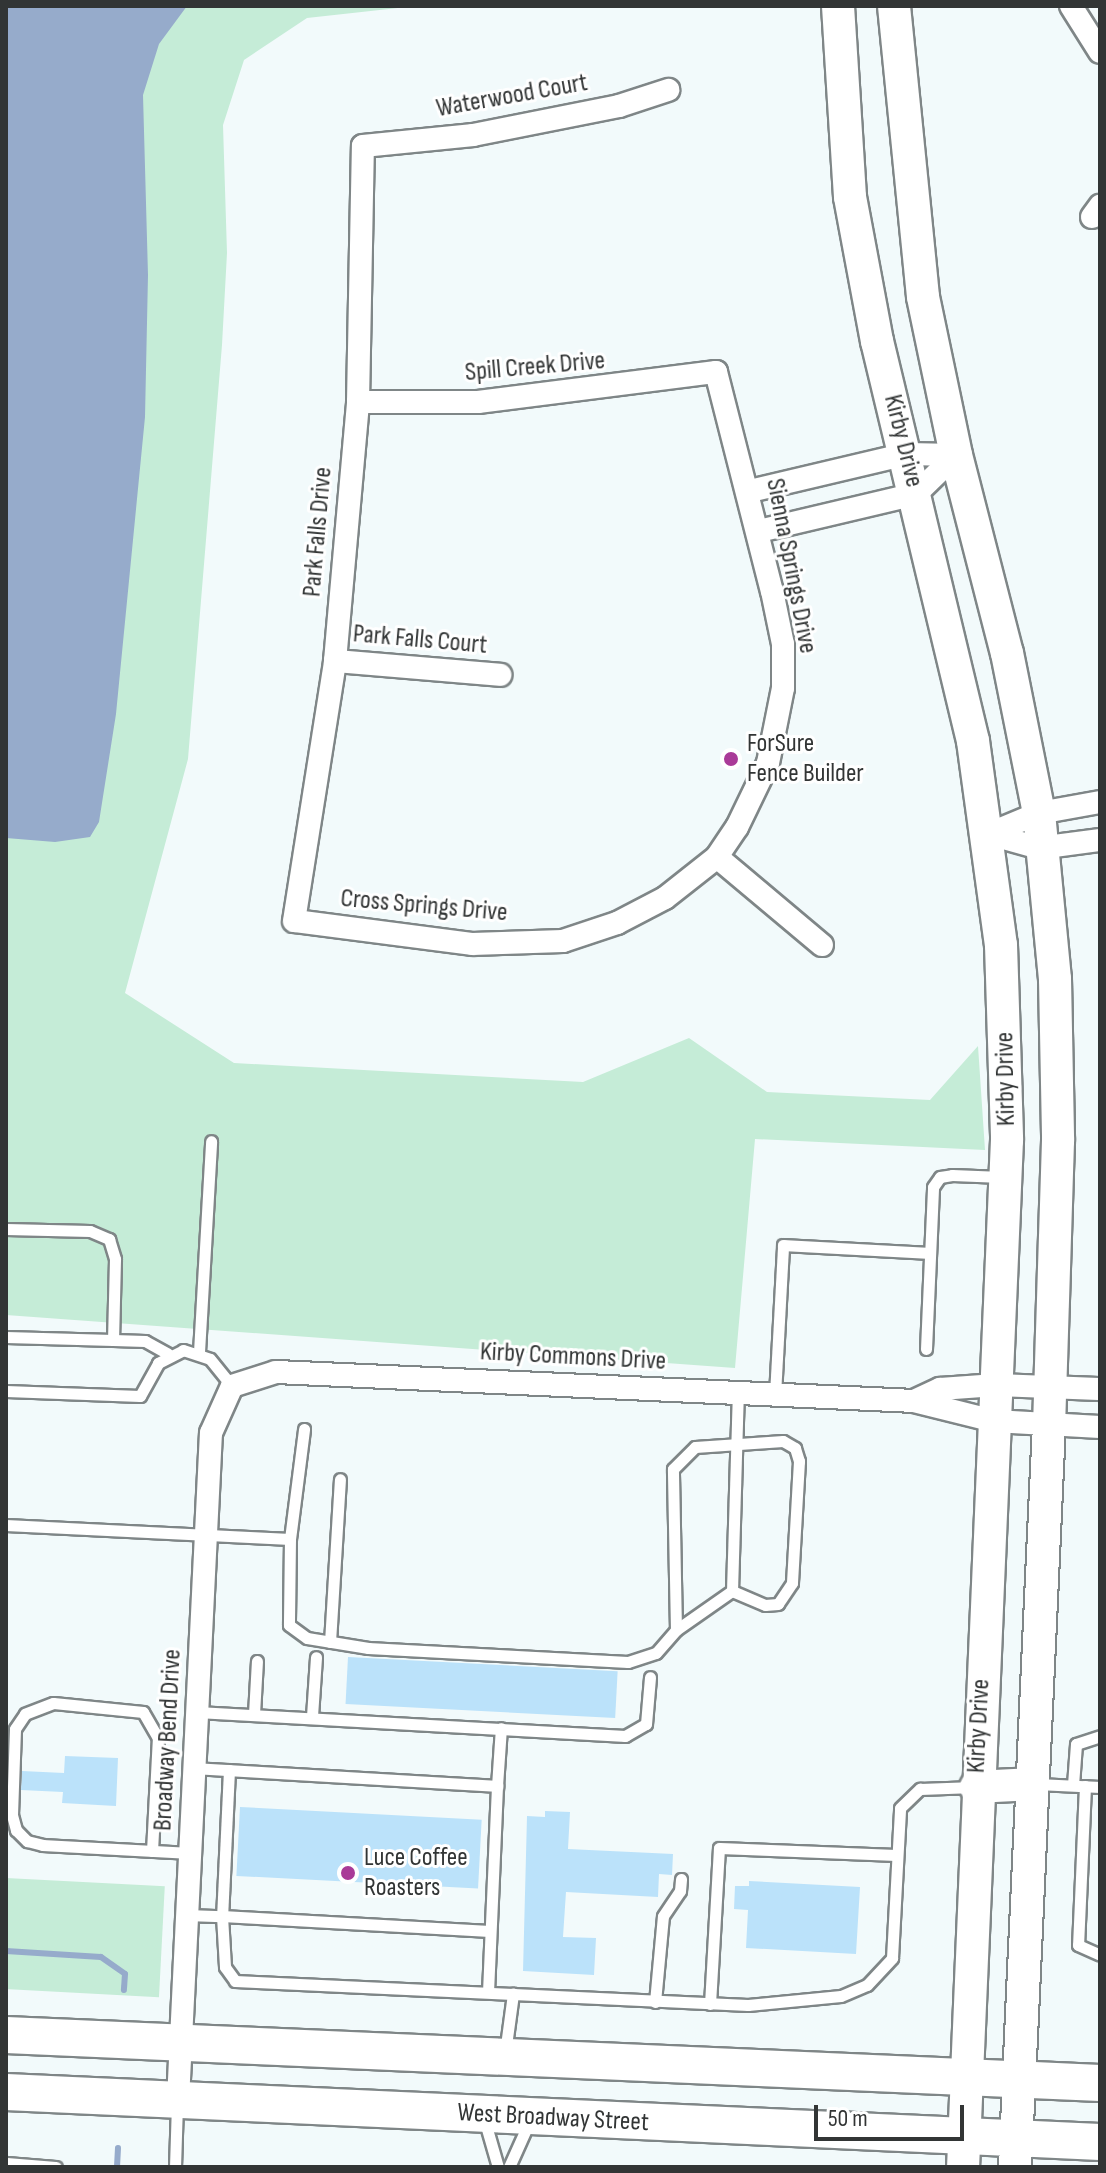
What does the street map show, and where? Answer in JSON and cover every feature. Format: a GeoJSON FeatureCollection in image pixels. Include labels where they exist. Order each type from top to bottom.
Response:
{"type":"FeatureCollection","features":[{"type":"Feature","properties":{"kind":"main road","name":"Kirby Drive"},"geometry":{"type":"LineString","coordinates":[[838,6],[850,197],[877,341],[907,454],[989,834],[1003,990],[1008,1094],[976,1787],[964,2152]]}},
{"type":"Feature","properties":{"kind":"main road","name":"Kirby Drive"},"geometry":{"type":"LineString","coordinates":[[894,6],[923,297],[956,455],[1007,653],[1039,813],[1039,848],[1055,979],[1058,1141],[1049,1425],[1016,2153]]}},
{"type":"Feature","properties":{"kind":"main road"},"geometry":{"type":"LineString","coordinates":[[976,1787],[1033,1784]]}},
{"type":"Feature","properties":{"kind":"main road"},"geometry":{"type":"LineString","coordinates":[[6,2035],[1100,2083]]}},
{"type":"Feature","properties":{"kind":"main road","name":"West Broadway Street"},"geometry":{"type":"LineString","coordinates":[[6,2092],[532,2117],[964,2152],[1016,2153],[1100,2142]]}},
{"type":"Feature","properties":{"kind":"street"},"geometry":{"type":"LineString","coordinates":[[1071,6],[1100,52]]}},
{"type":"Feature","properties":{"kind":"street","name":"Waterwood Court"},"geometry":{"type":"LineString","coordinates":[[363,146],[473,135],[619,106],[668,90]]}},
{"type":"Feature","properties":{"kind":"street","name":"Park Falls Drive"},"geometry":{"type":"LineString","coordinates":[[294,921],[335,661],[358,402],[363,146]]}},
{"type":"Feature","properties":{"kind":"street","name":"Spill Creek Drive"},"geometry":{"type":"LineString","coordinates":[[358,402],[478,402],[716,372]]}},
{"type":"Feature","properties":{"kind":"street","name":"Sienna Springs Drive"},"geometry":{"type":"LineString","coordinates":[[716,372],[750,491],[783,644],[783,688],[768,763],[717,857]]}},
{"type":"Feature","properties":{"kind":"street"},"geometry":{"type":"LineString","coordinates":[[750,491],[907,454],[956,455]]}},
{"type":"Feature","properties":{"kind":"street"},"geometry":{"type":"LineString","coordinates":[[759,531],[916,494],[956,455]]}},
{"type":"Feature","properties":{"kind":"street","name":"Park Falls Court"},"geometry":{"type":"LineString","coordinates":[[335,661],[500,675]]}},
{"type":"Feature","properties":{"kind":"street"},"geometry":{"type":"LineString","coordinates":[[989,834],[1039,813],[1100,802]]}},
{"type":"Feature","properties":{"kind":"street"},"geometry":{"type":"LineString","coordinates":[[989,834],[1039,848],[1100,840]]}},
{"type":"Feature","properties":{"kind":"street"},"geometry":{"type":"LineString","coordinates":[[717,857],[822,945]]}},
{"type":"Feature","properties":{"kind":"street","name":"Cross Springs Drive"},"geometry":{"type":"LineString","coordinates":[[294,921],[472,944],[563,941],[617,923],[665,898],[717,857]]}},
{"type":"Feature","properties":{"kind":"street","name":"Kirby Commons Drive"},"geometry":{"type":"LineString","coordinates":[[232,1386],[276,1372],[914,1401],[994,1421],[1100,1427]]}},
{"type":"Feature","properties":{"kind":"street","name":"Kirby Commons Drive"},"geometry":{"type":"LineString","coordinates":[[914,1401],[940,1389],[996,1385],[1100,1389]]}},
{"type":"Feature","properties":{"kind":"street","name":"Broadway Bend Drive"},"geometry":{"type":"LineString","coordinates":[[178,2100],[211,1433],[232,1386]]}},
{"type":"Feature","properties":{"kind":"lane"},"geometry":{"type":"LineString","coordinates":[[211,1141],[199,1352],[232,1386]]}},
{"type":"Feature","properties":{"kind":"lane"},"geometry":{"type":"LineString","coordinates":[[926,1349],[933,1187],[940,1177],[1004,1177]]}},
{"type":"Feature","properties":{"kind":"lane"},"geometry":{"type":"LineString","coordinates":[[6,1229],[90,1231],[109,1239],[115,1259],[113,1340]]}},
{"type":"Feature","properties":{"kind":"lane"},"geometry":{"type":"LineString","coordinates":[[775,1395],[783,1245],[930,1253]]}},
{"type":"Feature","properties":{"kind":"lane"},"geometry":{"type":"LineString","coordinates":[[6,1337],[145,1341],[168,1354],[199,1352]]}},
{"type":"Feature","properties":{"kind":"lane"},"geometry":{"type":"LineString","coordinates":[[6,1391],[140,1396],[168,1354]]}},
{"type":"Feature","properties":{"kind":"lane"},"geometry":{"type":"LineString","coordinates":[[732,1591],[738,1393]]}},
{"type":"Feature","properties":{"kind":"lane"},"geometry":{"type":"LineString","coordinates":[[304,1429],[290,1539],[289,1625],[307,1638],[368,1648],[628,1662],[656,1653],[676,1630],[732,1591]]}},
{"type":"Feature","properties":{"kind":"lane"},"geometry":{"type":"LineString","coordinates":[[676,1630],[673,1469],[695,1447],[783,1441],[795,1448],[799,1461],[792,1583],[783,1601],[765,1605],[732,1591]]}},
{"type":"Feature","properties":{"kind":"lane"},"geometry":{"type":"LineString","coordinates":[[330,1642],[340,1479]]}},
{"type":"Feature","properties":{"kind":"lane"},"geometry":{"type":"LineString","coordinates":[[6,1525],[290,1539]]}},
{"type":"Feature","properties":{"kind":"lane"},"geometry":{"type":"LineString","coordinates":[[312,1716],[316,1657]]}},
{"type":"Feature","properties":{"kind":"lane"},"geometry":{"type":"LineString","coordinates":[[254,1714],[257,1661]]}},
{"type":"Feature","properties":{"kind":"lane"},"geometry":{"type":"LineString","coordinates":[[197,1712],[637,1732],[646,1724],[650,1677]]}},
{"type":"Feature","properties":{"kind":"lane"},"geometry":{"type":"LineString","coordinates":[[152,1851],[158,1738],[143,1712],[53,1703],[25,1714],[15,1729],[12,1815],[16,1830],[43,1845],[152,1851],[190,1853]]}},
{"type":"Feature","properties":{"kind":"lane"},"geometry":{"type":"LineString","coordinates":[[488,1992],[501,1728]]}},
{"type":"Feature","properties":{"kind":"lane"},"geometry":{"type":"LineString","coordinates":[[1100,1736],[1076,1744],[1079,1786],[1078,1945],[1100,1955]]}},
{"type":"Feature","properties":{"kind":"lane"},"geometry":{"type":"LineString","coordinates":[[194,1768],[497,1786]]}},
{"type":"Feature","properties":{"kind":"lane"},"geometry":{"type":"LineString","coordinates":[[229,1770],[222,1916],[225,1967],[235,1981],[710,2004],[841,1996],[867,1985],[892,1958],[900,1808],[907,1796],[931,1788],[976,1787]]}},
{"type":"Feature","properties":{"kind":"lane"},"geometry":{"type":"LineString","coordinates":[[1033,1784],[1100,1787]]}},
{"type":"Feature","properties":{"kind":"lane"},"geometry":{"type":"LineString","coordinates":[[710,2004],[719,1848],[897,1855]]}},
{"type":"Feature","properties":{"kind":"lane"},"geometry":{"type":"LineString","coordinates":[[655,2002],[663,1916],[680,1891],[681,1879]]}},
{"type":"Feature","properties":{"kind":"lane"},"geometry":{"type":"LineString","coordinates":[[186,1915],[490,1931]]}},
{"type":"Feature","properties":{"kind":"lane"},"geometry":{"type":"LineString","coordinates":[[504,2058],[513,1994]]}},
{"type":"Feature","properties":{"kind":"lane"},"geometry":{"type":"LineString","coordinates":[[175,2167],[178,2100]]}},
{"type":"Feature","properties":{"kind":"lane"},"geometry":{"type":"LineString","coordinates":[[481,2114],[492,2131],[498,2167]]}},
{"type":"Feature","properties":{"kind":"lane"},"geometry":{"type":"LineString","coordinates":[[509,2167],[532,2117]]}},
{"type":"Feature","properties":{"kind":"lane"},"geometry":{"type":"LineString","coordinates":[[6,2163],[56,2167]]}},
{"type":"Feature","properties":{"kind":"green space"},"geometry":{"type":"Polygon","coordinates":[[[6,6],[416,6],[307,18],[244,60],[223,125],[227,253],[222,345],[188,759],[125,993],[234,1063],[583,1082],[689,1038],[767,1092],[930,1100],[978,1046],[985,1150],[755,1139],[735,1368],[6,1315],[6,6]]]}},
{"type":"Feature","properties":{"kind":"green space"},"geometry":{"type":"Polygon","coordinates":[[[6,1878],[165,1886],[159,1997],[6,1989],[6,1878]]]}},
{"type":"Feature","properties":{"kind":"water"},"geometry":{"type":"Polygon","coordinates":[[[6,6],[187,6],[159,44],[143,95],[148,275],[145,417],[116,714],[99,822],[90,837],[55,842],[6,838],[6,6]]]}},
{"type":"Feature","properties":{"kind":"building"},"geometry":{"type":"Polygon","coordinates":[[[348,1657],[618,1671],[615,1718],[346,1704],[348,1657]]]}},
{"type":"Feature","properties":{"kind":"building"},"geometry":{"type":"Polygon","coordinates":[[[65,1756],[118,1758],[116,1806],[62,1803],[63,1792],[21,1790],[22,1771],[64,1773],[65,1756]]]}},
{"type":"Feature","properties":{"kind":"building"},"geometry":{"type":"Polygon","coordinates":[[[240,1807],[482,1820],[478,1889],[236,1876],[240,1807]]]}},
{"type":"Feature","properties":{"kind":"building"},"geometry":{"type":"Polygon","coordinates":[[[545,1811],[570,1812],[568,1849],[673,1854],[672,1875],[659,1874],[658,1897],[566,1892],[563,1937],[596,1938],[594,1975],[523,1971],[527,1816],[545,1817],[545,1811]]]}},
{"type":"Feature","properties":{"kind":"building"},"geometry":{"type":"Polygon","coordinates":[[[749,1881],[860,1887],[856,1954],[746,1948],[748,1910],[734,1909],[735,1886],[749,1886],[749,1881]]]}},
{"type":"Feature","properties":{"kind":"waterway"},"geometry":{"type":"LineString","coordinates":[[6,1951],[101,1957],[125,1974],[124,1990]]}},
{"type":"Feature","properties":{"kind":"waterway"},"geometry":{"type":"LineString","coordinates":[[117,2167],[118,2148]]}},
{"type":"Feature","properties":{"kind":"place","name":"ForSure Fence Builder"},"geometry":{"type":"Point","coordinates":[731,759]}},
{"type":"Feature","properties":{"kind":"place","name":"Luce Coffee Roasters"},"geometry":{"type":"Point","coordinates":[348,1873]}}]}
